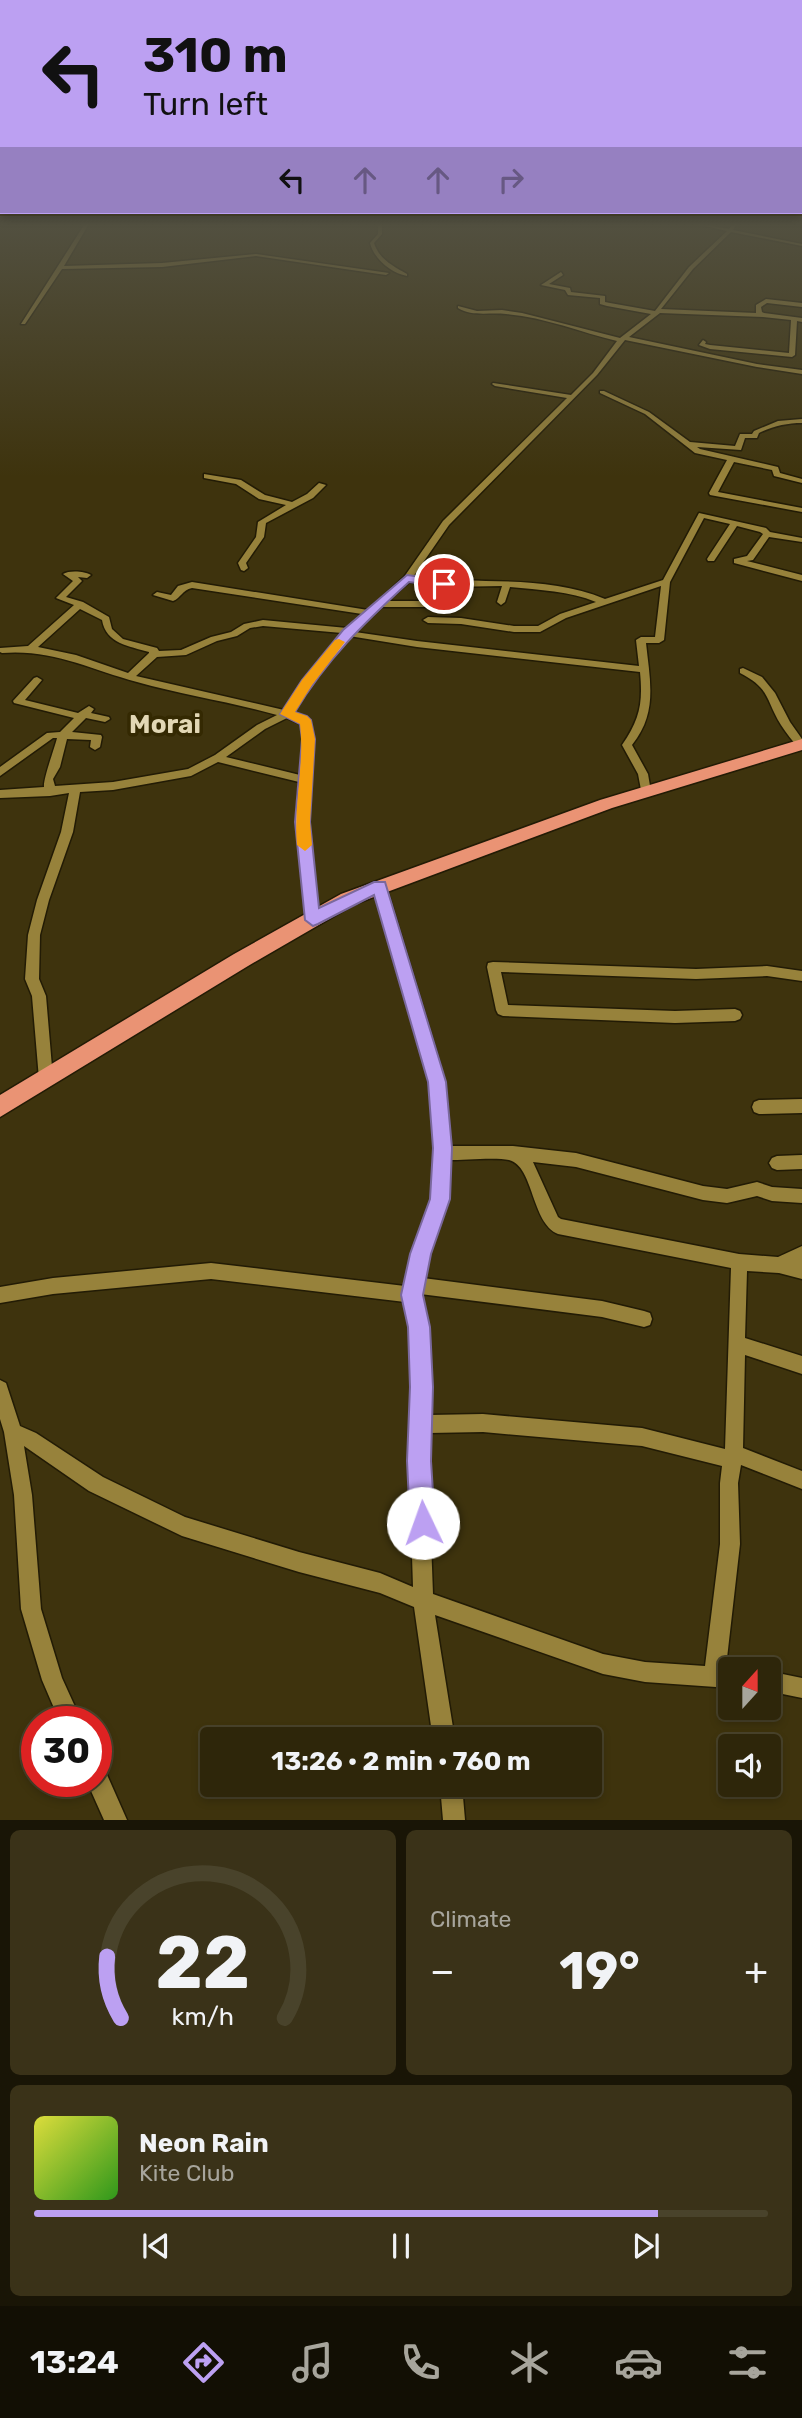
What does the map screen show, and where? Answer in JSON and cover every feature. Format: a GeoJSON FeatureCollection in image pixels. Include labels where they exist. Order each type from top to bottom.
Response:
{"type":"FeatureCollection","features":[{"type":"Feature","properties":{"kind":"highway"},"geometry":{"type":"LineString","coordinates":[[0,1107],[241,960],[348,899],[646,792],[802,745]]}},
{"type":"Feature","properties":{"kind":"street"},"geometry":{"type":"LineString","coordinates":[[23,323],[34,307]]}},
{"type":"Feature","properties":{"kind":"street"},"geometry":{"type":"LineString","coordinates":[[460,307],[474,312],[489,310],[529,314],[622,339],[654,342],[802,372]]}},
{"type":"Feature","properties":{"kind":"street"},"geometry":{"type":"LineString","coordinates":[[622,307],[656,312],[764,315],[802,320]]}},
{"type":"Feature","properties":{"kind":"street"},"geometry":{"type":"LineString","coordinates":[[0,794],[50,792],[156,780],[191,772],[261,727],[287,714],[306,683],[349,632],[407,579],[446,523],[601,367],[622,339],[660,307]]}},
{"type":"Feature","properties":{"kind":"street"},"geometry":{"type":"LineString","coordinates":[[758,307],[760,313],[764,315]]}},
{"type":"Feature","properties":{"kind":"street"},"geometry":{"type":"LineString","coordinates":[[703,342],[702,345],[710,347],[792,355],[794,319]]}},
{"type":"Feature","properties":{"kind":"street"},"geometry":{"type":"LineString","coordinates":[[704,354],[710,347]]}},
{"type":"Feature","properties":{"kind":"street"},"geometry":{"type":"LineString","coordinates":[[495,384],[572,397]]}},
{"type":"Feature","properties":{"kind":"street"},"geometry":{"type":"LineString","coordinates":[[602,392],[647,413],[698,451],[775,469],[777,474],[802,481]]}},
{"type":"Feature","properties":{"kind":"street"},"geometry":{"type":"LineString","coordinates":[[689,444],[738,448],[742,435],[755,437],[756,432],[764,427],[790,420],[802,421]]}},
{"type":"Feature","properties":{"kind":"street"},"geometry":{"type":"LineString","coordinates":[[731,460],[713,493],[802,510]]}},
{"type":"Feature","properties":{"kind":"street"},"geometry":{"type":"LineString","coordinates":[[206,476],[238,482],[262,497],[293,505]]}},
{"type":"Feature","properties":{"kind":"street"},"geometry":{"type":"LineString","coordinates":[[244,568],[242,563],[260,537],[262,522],[310,496],[322,485]]}},
{"type":"Feature","properties":{"kind":"street"},"geometry":{"type":"LineString","coordinates":[[646,792],[643,775],[627,745],[639,733],[647,706],[641,640],[659,640],[666,582],[702,515],[763,530],[767,534],[802,540]]}},
{"type":"Feature","properties":{"kind":"street"},"geometry":{"type":"LineString","coordinates":[[711,559],[735,523]]}},
{"type":"Feature","properties":{"kind":"street"},"geometry":{"type":"LineString","coordinates":[[767,534],[750,558],[737,561],[802,578]]}},
{"type":"Feature","properties":{"kind":"street"},"geometry":{"type":"LineString","coordinates":[[30,649],[79,605],[80,607],[80,604],[60,598],[78,581],[67,574],[87,575]]}},
{"type":"Feature","properties":{"kind":"street"},"geometry":{"type":"LineString","coordinates":[[407,579],[444,584],[508,585],[560,590],[587,595],[607,603]]}},
{"type":"Feature","properties":{"kind":"street"},"geometry":{"type":"LineString","coordinates":[[428,620],[540,629],[563,616],[666,582]]}},
{"type":"Feature","properties":{"kind":"street"},"geometry":{"type":"LineString","coordinates":[[157,595],[173,598],[181,588],[192,585],[371,613]]}},
{"type":"Feature","properties":{"kind":"street"},"geometry":{"type":"LineString","coordinates":[[501,602],[508,585]]}},
{"type":"Feature","properties":{"kind":"street"},"geometry":{"type":"LineString","coordinates":[[382,604],[459,604]]}},
{"type":"Feature","properties":{"kind":"street"},"geometry":{"type":"LineString","coordinates":[[79,605],[102,615],[106,619],[108,631],[121,641],[154,650],[153,654]]}},
{"type":"Feature","properties":{"kind":"street"},"geometry":{"type":"LineString","coordinates":[[130,676],[153,654],[183,653],[214,639],[234,634],[247,626],[263,623],[349,632],[417,644],[642,669]]}},
{"type":"Feature","properties":{"kind":"street"},"geometry":{"type":"LineString","coordinates":[[2,650],[30,649],[71,656],[130,676],[302,719],[306,723],[308,739],[302,822],[313,920]]}},
{"type":"Feature","properties":{"kind":"street"},"geometry":{"type":"LineString","coordinates":[[743,671],[760,679],[772,695],[785,723],[802,745]]}},
{"type":"Feature","properties":{"kind":"street"},"geometry":{"type":"LineString","coordinates":[[37,680],[18,701],[105,719]]}},
{"type":"Feature","properties":{"kind":"street"},"geometry":{"type":"LineString","coordinates":[[50,792],[48,779],[58,758],[63,735],[84,713]]}},
{"type":"Feature","properties":{"kind":"street"},"geometry":{"type":"LineString","coordinates":[[0,772],[51,735],[97,737],[95,747]]}},
{"type":"Feature","properties":{"kind":"street"},"geometry":{"type":"LineString","coordinates":[[216,758],[305,780]]}},
{"type":"Feature","properties":{"kind":"street"},"geometry":{"type":"LineString","coordinates":[[46,1079],[39,996],[33,979],[34,935],[43,900],[67,832],[75,788]]}},
{"type":"Feature","properties":{"kind":"street"},"geometry":{"type":"LineString","coordinates":[[380,886],[435,1073],[442,1153],[440,1199],[420,1254],[412,1290],[419,1327],[423,1601],[442,1727]]}},
{"type":"Feature","properties":{"kind":"street"},"geometry":{"type":"LineString","coordinates":[[735,1015],[676,1017],[503,1010],[494,967],[696,974],[767,971],[802,976]]}},
{"type":"Feature","properties":{"kind":"street"},"geometry":{"type":"LineString","coordinates":[[759,1107],[802,1106]]}},
{"type":"Feature","properties":{"kind":"street"},"geometry":{"type":"LineString","coordinates":[[442,1153],[513,1153],[576,1160],[703,1193],[727,1196],[757,1189],[772,1194],[802,1196]]}},
{"type":"Feature","properties":{"kind":"street"},"geometry":{"type":"LineString","coordinates":[[513,1153],[526,1163],[552,1222],[558,1226],[739,1262],[779,1265],[802,1271]]}},
{"type":"Feature","properties":{"kind":"street"},"geometry":{"type":"LineString","coordinates":[[776,1163],[802,1162]]}},
{"type":"Feature","properties":{"kind":"street"},"geometry":{"type":"LineString","coordinates":[[779,1265],[802,1254]]}},
{"type":"Feature","properties":{"kind":"street"},"geometry":{"type":"LineString","coordinates":[[723,1657],[730,1544],[730,1459],[734,1448],[739,1262]]}},
{"type":"Feature","properties":{"kind":"street"},"geometry":{"type":"LineString","coordinates":[[0,1295],[52,1286],[211,1271],[602,1309],[644,1319]]}},
{"type":"Feature","properties":{"kind":"street"},"geometry":{"type":"LineString","coordinates":[[737,1344],[802,1365]]}},
{"type":"Feature","properties":{"kind":"street"},"geometry":{"type":"LineString","coordinates":[[0,1390],[13,1432],[23,1495],[31,1609],[52,1680],[64,1706]]}},
{"type":"Feature","properties":{"kind":"street"},"geometry":{"type":"LineString","coordinates":[[421,1424],[483,1423],[642,1437],[730,1459],[738,1455],[802,1480]]}},
{"type":"Feature","properties":{"kind":"street"},"geometry":{"type":"LineString","coordinates":[[13,1432],[30,1439],[96,1484],[182,1526],[299,1562],[380,1583],[423,1601],[603,1664],[645,1672],[718,1678]]}},
{"type":"Feature","properties":{"kind":"street"},"geometry":{"type":"LineString","coordinates":[[781,1684],[802,1688]]}},
{"type":"Feature","properties":{"kind":"street"},"geometry":{"type":"LineString","coordinates":[[106,1797],[116,1819]]}},
{"type":"Feature","properties":{"kind":"street"},"geometry":{"type":"LineString","coordinates":[[452,1797],[454,1819]]}},
{"type":"Feature","properties":{"kind":"slow traffic"},"geometry":{"type":"LineString","coordinates":[[305,845],[302,822],[308,739],[306,723],[287,714],[306,683],[339,642]]}},
{"type":"Feature","properties":{"kind":"district","name":"Morai"},"geometry":{"type":"Point","coordinates":[165,724]}},
{"type":"Feature","properties":{"kind":"route"},"geometry":{"type":"LineString","coordinates":[[423,1523],[419,1461],[422,1387],[419,1327],[412,1295],[420,1254],[440,1199],[442,1148],[437,1082],[380,886],[348,899],[313,920],[302,822],[308,739],[306,723],[287,714],[306,683],[347,633],[407,579],[444,584]]}}]}
